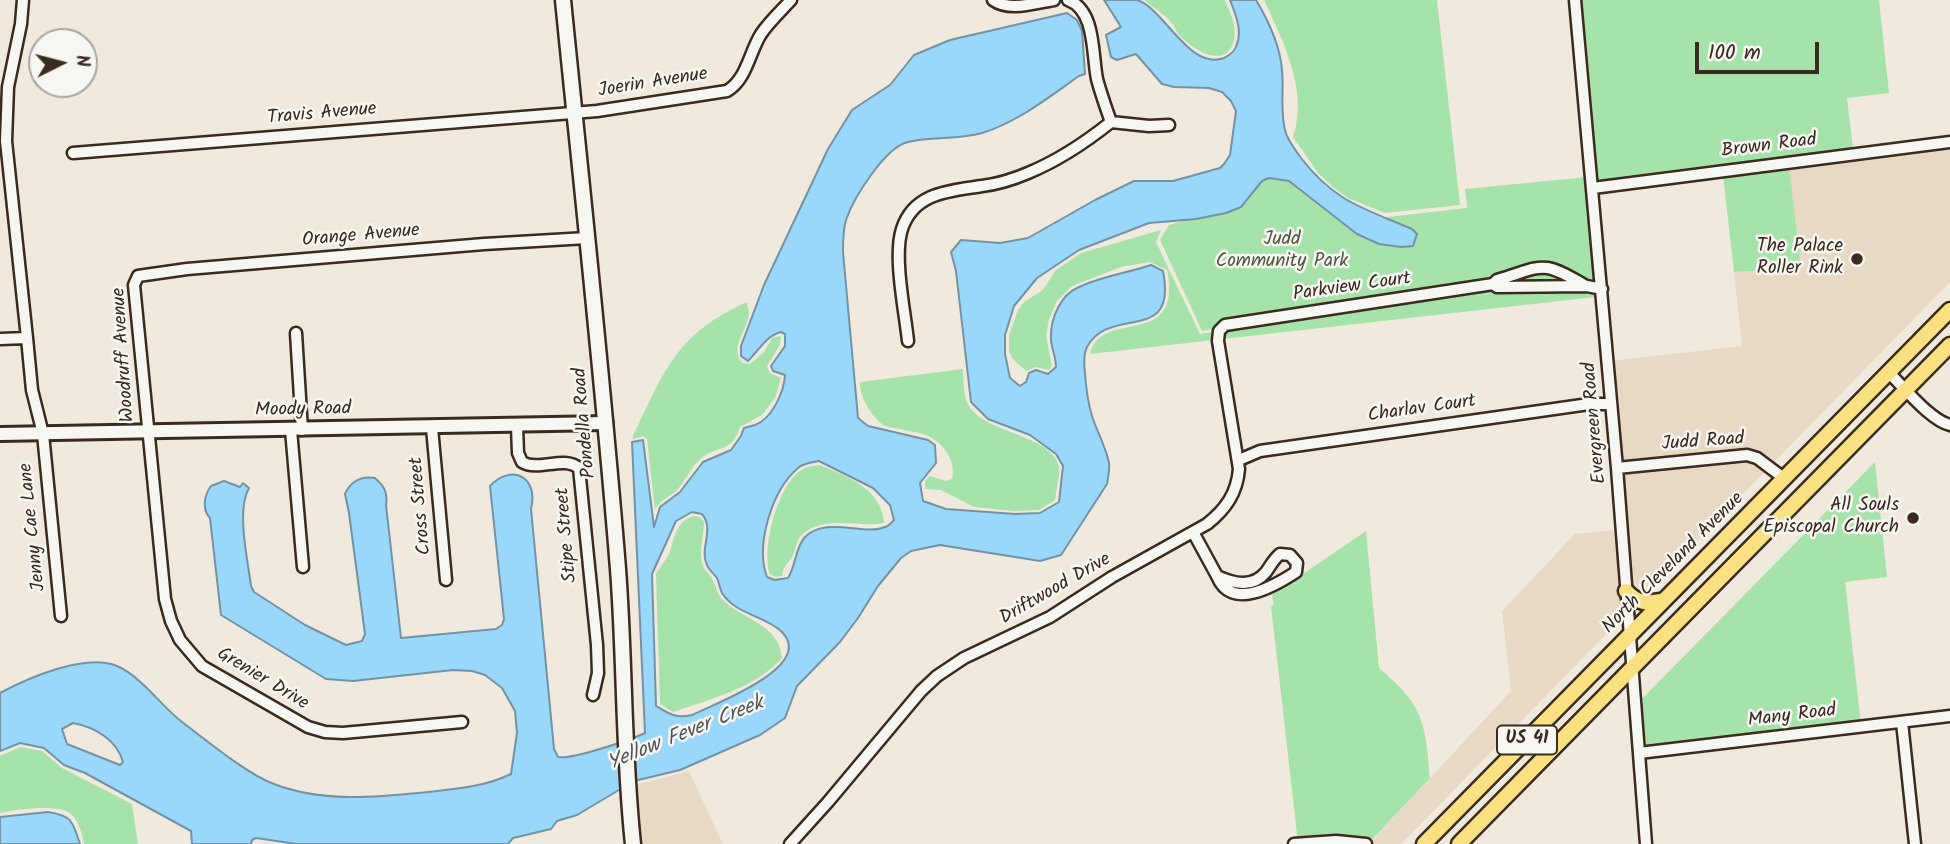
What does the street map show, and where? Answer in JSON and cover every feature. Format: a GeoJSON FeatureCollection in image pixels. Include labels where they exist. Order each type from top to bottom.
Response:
{"type":"FeatureCollection","features":[{"type":"Feature","properties":{"kind":"main road","name":"Pondella Road"},"geometry":{"type":"LineString","coordinates":[[563,0],[606,424],[618,574],[622,709],[633,844]]}},
{"type":"Feature","properties":{"kind":"main road","name":"North Cleveland Avenue"},"geometry":{"type":"LineString","coordinates":[[1424,844],[1950,310]]}},
{"type":"Feature","properties":{"kind":"main road","name":"US 41"},"geometry":{"type":"LineString","coordinates":[[1459,844],[1950,345]]}},
{"type":"Feature","properties":{"kind":"main road"},"geometry":{"type":"LineString","coordinates":[[1626,591],[1633,599],[1642,603],[1665,599]]}},
{"type":"Feature","properties":{"kind":"main road"},"geometry":{"type":"LineString","coordinates":[[1505,762],[1521,780]]}},
{"type":"Feature","properties":{"kind":"street","name":"Jenny Cae Lane"},"geometry":{"type":"LineString","coordinates":[[23,0],[21,24],[8,87],[6,141],[32,390],[43,434],[61,616]]}},
{"type":"Feature","properties":{"kind":"street","name":"Joerin Avenue"},"geometry":{"type":"LineString","coordinates":[[575,112],[727,91],[735,86],[762,33],[791,0]]}},
{"type":"Feature","properties":{"kind":"street"},"geometry":{"type":"LineString","coordinates":[[993,0],[1003,6],[1054,0]]}},
{"type":"Feature","properties":{"kind":"street"},"geometry":{"type":"LineString","coordinates":[[1068,0],[1078,6],[1089,27],[1097,77],[1111,122]]}},
{"type":"Feature","properties":{"kind":"street","name":"Evergreen Road"},"geometry":{"type":"LineString","coordinates":[[1575,0],[1602,289],[1646,844]]}},
{"type":"Feature","properties":{"kind":"street","name":"Travis Avenue"},"geometry":{"type":"LineString","coordinates":[[73,153],[575,112]]}},
{"type":"Feature","properties":{"kind":"street"},"geometry":{"type":"LineString","coordinates":[[908,341],[899,249],[902,229],[912,211],[928,198],[947,190],[1002,182],[1027,174],[1051,162],[1111,122],[1169,125]]}},
{"type":"Feature","properties":{"kind":"street","name":"Brown Road"},"geometry":{"type":"LineString","coordinates":[[1593,188],[1950,142]]}},
{"type":"Feature","properties":{"kind":"street","name":"Orange Avenue"},"geometry":{"type":"LineString","coordinates":[[138,276],[187,269],[587,237]]}},
{"type":"Feature","properties":{"kind":"street","name":"Parkview Court"},"geometry":{"type":"LineString","coordinates":[[1219,331],[1225,324],[1234,322],[1493,284],[1497,280],[1536,267],[1562,271],[1587,286]]}},
{"type":"Feature","properties":{"kind":"street","name":"Woodruff Avenue"},"geometry":{"type":"LineString","coordinates":[[138,276],[134,285],[149,432]]}},
{"type":"Feature","properties":{"kind":"street","name":"Parkview Court"},"geometry":{"type":"LineString","coordinates":[[1493,284],[1497,287],[1587,286],[1602,289]]}},
{"type":"Feature","properties":{"kind":"street","name":"Driftwood Drive"},"geometry":{"type":"LineString","coordinates":[[790,844],[921,691],[937,676],[964,658],[1050,617],[1112,577],[1193,532],[1227,506],[1236,487],[1239,460],[1220,353],[1219,331]]}},
{"type":"Feature","properties":{"kind":"street"},"geometry":{"type":"LineString","coordinates":[[296,333],[296,430],[303,567]]}},
{"type":"Feature","properties":{"kind":"street"},"geometry":{"type":"LineString","coordinates":[[0,339],[27,338]]}},
{"type":"Feature","properties":{"kind":"street"},"geometry":{"type":"LineString","coordinates":[[1889,373],[1931,414],[1943,424],[1950,425]]}},
{"type":"Feature","properties":{"kind":"street","name":"Charlav Court"},"geometry":{"type":"LineString","coordinates":[[1239,460],[1260,451],[1589,404],[1611,404]]}},
{"type":"Feature","properties":{"kind":"street","name":"Moody Road"},"geometry":{"type":"LineString","coordinates":[[0,434],[606,424]]}},
{"type":"Feature","properties":{"kind":"street","name":"Stipe Street"},"geometry":{"type":"LineString","coordinates":[[516,426],[519,458],[526,465],[571,463],[579,468],[597,645],[598,673],[593,695]]}},
{"type":"Feature","properties":{"kind":"street","name":"Cross Street"},"geometry":{"type":"LineString","coordinates":[[432,428],[446,580]]}},
{"type":"Feature","properties":{"kind":"street","name":"Grenier Drive"},"geometry":{"type":"LineString","coordinates":[[149,432],[165,599],[175,631],[194,658],[211,672],[285,716],[316,730],[343,733],[462,722]]}},
{"type":"Feature","properties":{"kind":"street","name":"Judd Road"},"geometry":{"type":"LineString","coordinates":[[1617,468],[1747,455],[1757,458],[1785,479]]}},
{"type":"Feature","properties":{"kind":"street"},"geometry":{"type":"LineString","coordinates":[[1193,532],[1224,589],[1232,593],[1251,594],[1267,587],[1296,572],[1297,563],[1290,555],[1280,554],[1272,560],[1261,577],[1245,583],[1235,584],[1217,576]]}},
{"type":"Feature","properties":{"kind":"street"},"geometry":{"type":"LineString","coordinates":[[1261,577],[1267,587]]}},
{"type":"Feature","properties":{"kind":"street","name":"Many Road"},"geometry":{"type":"LineString","coordinates":[[1639,753],[1950,716]]}},
{"type":"Feature","properties":{"kind":"street"},"geometry":{"type":"LineString","coordinates":[[1902,722],[1915,844]]}},
{"type":"Feature","properties":{"kind":"street"},"geometry":{"type":"LineString","coordinates":[[1294,844],[1336,841],[1366,844]]}},
{"type":"Feature","properties":{"kind":"shaded area"},"geometry":{"type":"Polygon","coordinates":[[[1950,147],[1950,282],[1401,844],[1369,844],[1511,691],[1502,611],[1575,534],[1624,529],[1610,361],[1742,346],[1734,272],[1800,267],[1789,166],[1950,147]]]}},
{"type":"Feature","properties":{"kind":"shaded area"},"geometry":{"type":"Polygon","coordinates":[[[689,771],[723,844],[637,844],[632,786],[689,771]]]}},
{"type":"Feature","properties":{"kind":"green space"},"geometry":{"type":"Polygon","coordinates":[[[1144,0],[1225,0],[1235,30],[1231,48],[1219,56],[1197,49],[1179,35],[1167,18],[1144,0]]]}},
{"type":"Feature","properties":{"kind":"green space"},"geometry":{"type":"Polygon","coordinates":[[[1264,0],[1437,0],[1460,205],[1385,213],[1348,198],[1318,173],[1293,137],[1297,120],[1296,84],[1286,49],[1264,0]]]}},
{"type":"Feature","properties":{"kind":"green space"},"geometry":{"type":"Polygon","coordinates":[[[1578,0],[1879,0],[1889,93],[1847,98],[1854,158],[1789,166],[1801,268],[1734,272],[1723,175],[1596,192],[1604,296],[1090,354],[1097,340],[1109,332],[1153,320],[1163,311],[1169,295],[1167,270],[1150,262],[1121,267],[1072,286],[1057,301],[1049,319],[1046,336],[1052,366],[1049,370],[1036,367],[1026,371],[1012,358],[1009,352],[1009,335],[1018,310],[1024,302],[1043,290],[1055,271],[1081,253],[1161,230],[1156,242],[1200,334],[1219,331],[1240,322],[1480,284],[1597,284],[1578,0]]]}},
{"type":"Feature","properties":{"kind":"green space","name":"Judd Community Park"},"geometry":{"type":"Polygon","coordinates":[[[1276,171],[1343,222],[1467,208],[1465,189],[1588,177],[1598,276],[1595,281],[1571,285],[1493,284],[1480,280],[1431,290],[1401,292],[1380,300],[1202,331],[1160,240],[1169,225],[1247,202],[1262,181],[1276,171]]]}},
{"type":"Feature","properties":{"kind":"green space"},"geometry":{"type":"Polygon","coordinates":[[[747,302],[748,320],[737,350],[742,363],[750,364],[764,352],[772,338],[781,336],[780,345],[767,366],[770,373],[781,378],[775,398],[762,415],[740,427],[737,436],[728,445],[699,460],[676,491],[655,510],[647,439],[643,436],[633,439],[633,436],[675,356],[704,327],[747,302]]]}},
{"type":"Feature","properties":{"kind":"green space"},"geometry":{"type":"Polygon","coordinates":[[[963,369],[967,402],[974,412],[985,421],[1044,447],[1054,456],[1059,467],[1055,500],[1039,510],[1015,511],[974,507],[941,490],[925,489],[925,481],[930,476],[946,481],[952,479],[953,467],[948,455],[940,444],[926,435],[880,423],[868,407],[860,388],[860,382],[963,369]]]}},
{"type":"Feature","properties":{"kind":"green space"},"geometry":{"type":"Polygon","coordinates":[[[1875,462],[1887,577],[1845,582],[1862,733],[1642,759],[1636,705],[1875,462]]]}},
{"type":"Feature","properties":{"kind":"green space"},"geometry":{"type":"Polygon","coordinates":[[[819,465],[851,479],[870,493],[882,511],[884,523],[832,523],[813,528],[799,538],[782,576],[776,577],[770,574],[768,549],[779,502],[794,476],[805,468],[819,465]]]}},
{"type":"Feature","properties":{"kind":"green space"},"geometry":{"type":"Polygon","coordinates":[[[693,516],[700,517],[704,522],[702,561],[720,597],[767,629],[779,646],[782,658],[746,685],[673,712],[660,704],[656,574],[669,554],[679,527],[693,516]]]}},
{"type":"Feature","properties":{"kind":"green space"},"geometry":{"type":"Polygon","coordinates":[[[1366,531],[1379,668],[1405,693],[1420,716],[1430,778],[1368,844],[1298,843],[1271,606],[1274,605],[1272,595],[1366,531]]]}},
{"type":"Feature","properties":{"kind":"green space"},"geometry":{"type":"Polygon","coordinates":[[[20,747],[42,751],[62,768],[132,804],[138,844],[84,844],[76,821],[70,813],[60,809],[33,808],[0,813],[0,756],[20,747]]]}},
{"type":"Feature","properties":{"kind":"water","name":"Yellow Fever Creek"},"geometry":{"type":"Polygon","coordinates":[[[1104,0],[1137,0],[1157,14],[1177,37],[1199,56],[1211,60],[1224,58],[1235,49],[1239,35],[1230,0],[1256,0],[1279,52],[1284,123],[1294,148],[1314,173],[1338,194],[1364,209],[1412,229],[1417,234],[1413,246],[1379,244],[1357,234],[1289,181],[1269,178],[1262,181],[1241,207],[1196,219],[1149,223],[1079,250],[1037,278],[1014,306],[1005,335],[1005,354],[1010,378],[1020,386],[1026,382],[1029,373],[1036,370],[1048,374],[1056,367],[1051,328],[1058,308],[1071,291],[1094,281],[1151,265],[1163,271],[1165,294],[1161,308],[1152,317],[1097,334],[1087,347],[1084,363],[1088,401],[1108,457],[1109,473],[1107,484],[1061,555],[1040,561],[940,545],[911,551],[901,558],[878,586],[840,642],[797,686],[785,718],[760,735],[680,770],[634,781],[577,815],[557,821],[551,829],[513,838],[508,844],[297,844],[256,838],[251,844],[192,844],[191,831],[85,773],[64,765],[44,748],[20,743],[0,751],[0,693],[57,669],[104,663],[117,666],[135,677],[182,722],[239,765],[263,779],[293,790],[331,796],[389,796],[470,787],[511,774],[517,733],[515,711],[502,688],[485,675],[453,670],[353,681],[326,679],[221,615],[210,518],[205,502],[211,486],[224,481],[240,487],[243,483],[249,488],[243,509],[243,522],[254,592],[305,625],[346,645],[362,641],[365,634],[345,494],[353,483],[365,478],[375,478],[386,493],[401,638],[496,629],[502,625],[504,619],[490,486],[507,475],[522,477],[531,489],[554,749],[558,757],[565,757],[645,733],[632,442],[643,440],[654,527],[660,507],[680,492],[703,462],[731,450],[744,428],[767,417],[780,397],[785,375],[773,371],[771,366],[785,346],[785,334],[781,332],[771,337],[748,361],[741,356],[741,346],[764,285],[828,149],[852,110],[890,85],[914,55],[950,40],[1067,13],[1077,20],[1082,31],[1085,74],[1021,116],[995,128],[964,137],[917,140],[899,146],[880,163],[855,200],[846,220],[843,244],[858,418],[868,426],[928,440],[935,445],[936,463],[920,483],[923,501],[946,509],[1015,514],[1040,513],[1059,502],[1063,466],[1056,454],[1030,435],[988,419],[971,402],[956,271],[951,252],[961,240],[1000,243],[1028,238],[1134,181],[1173,181],[1220,168],[1224,164],[1230,155],[1236,111],[1231,101],[1222,92],[1209,88],[1162,84],[1136,54],[1117,60],[1111,57],[1106,35],[1121,27],[1104,0]],[[819,461],[798,468],[780,490],[765,534],[763,550],[767,577],[775,580],[788,578],[802,541],[814,531],[834,527],[876,529],[888,526],[894,520],[890,505],[873,488],[819,461]],[[692,512],[676,521],[652,574],[656,706],[682,716],[692,715],[759,682],[786,657],[789,644],[781,631],[734,606],[722,593],[717,578],[705,559],[707,526],[702,514],[692,512]],[[73,723],[62,729],[67,744],[120,765],[123,762],[116,747],[97,731],[73,723]]]}},
{"type":"Feature","properties":{"kind":"water"},"geometry":{"type":"Polygon","coordinates":[[[48,812],[71,821],[80,844],[0,844],[0,817],[48,812]]]}},
{"type":"Feature","properties":{"kind":"place","name":"The Palace Roller Rink"},"geometry":{"type":"Point","coordinates":[1857,259]}},
{"type":"Feature","properties":{"kind":"place","name":"All Souls Episcopal Church"},"geometry":{"type":"Point","coordinates":[1913,518]}}]}
